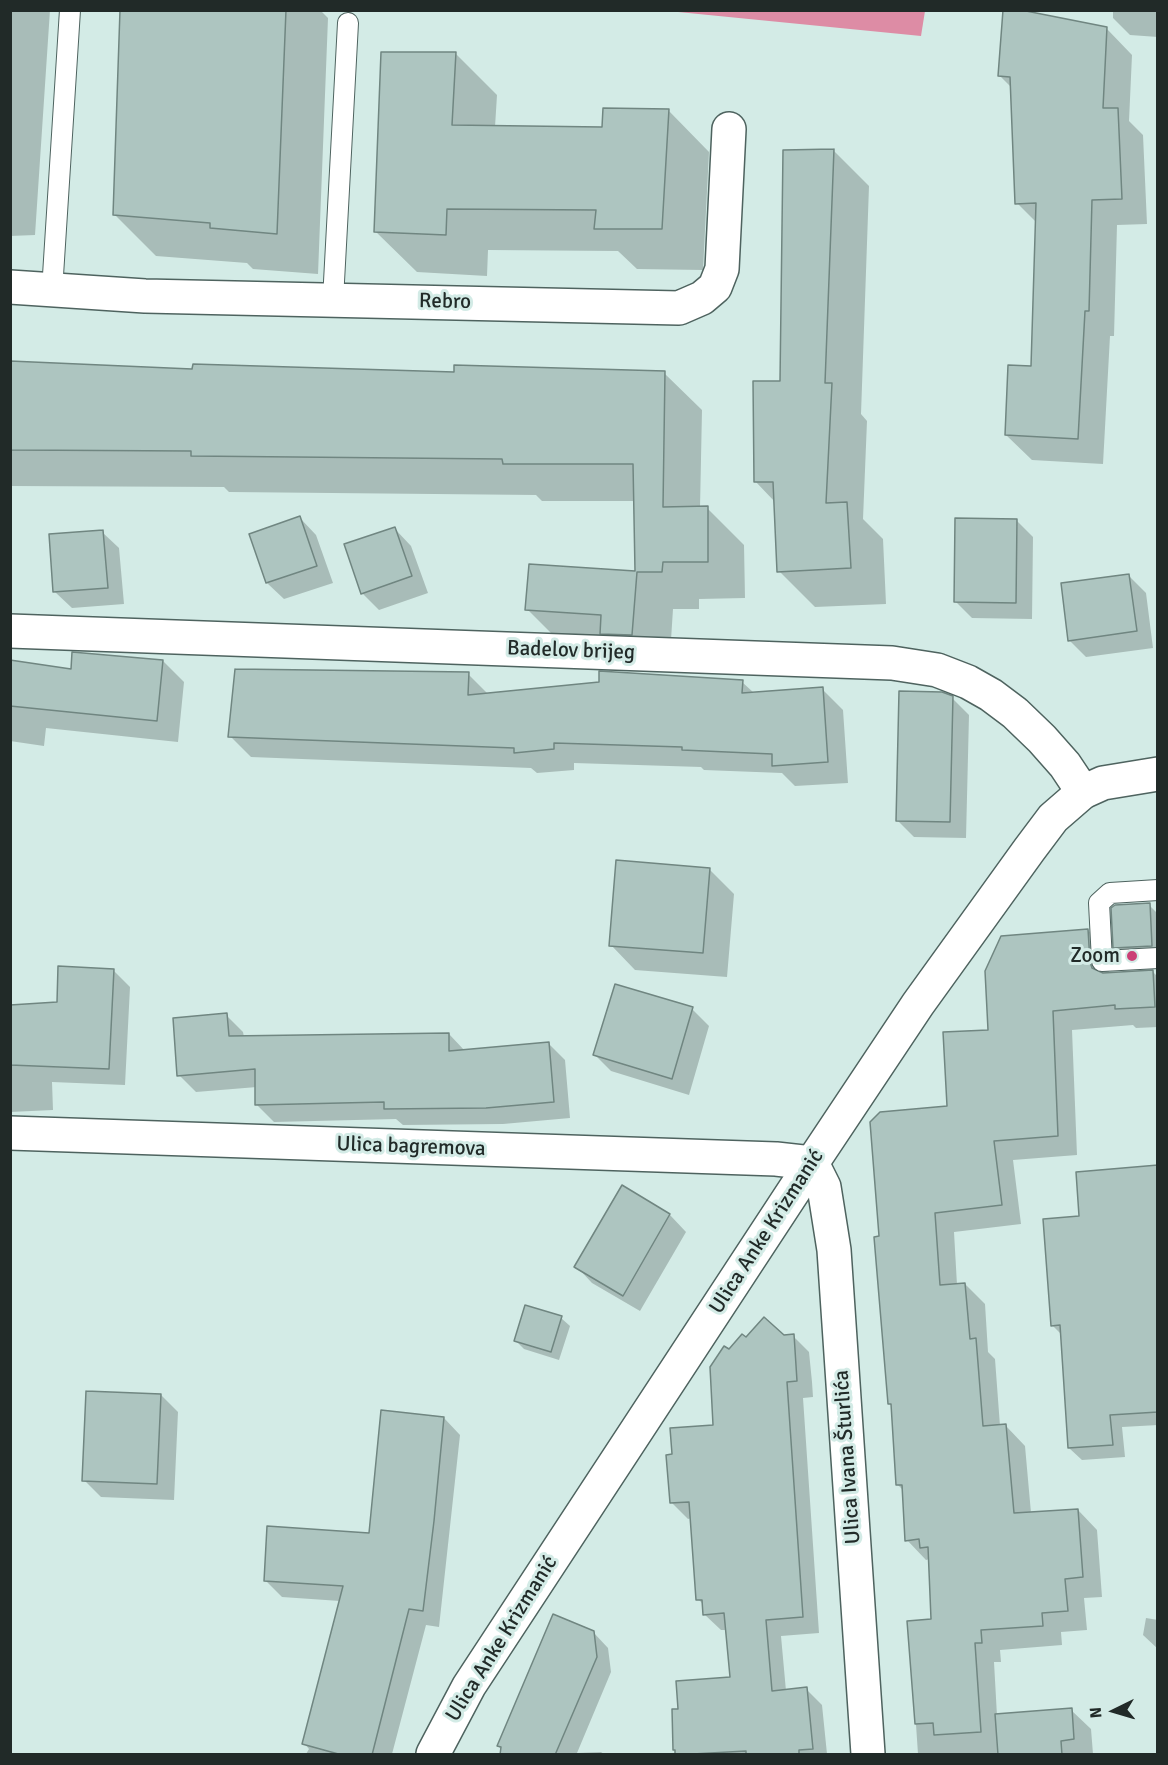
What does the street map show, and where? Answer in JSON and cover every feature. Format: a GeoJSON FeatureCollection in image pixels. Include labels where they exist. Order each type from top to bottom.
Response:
{"type":"FeatureCollection","features":[{"type":"Feature","properties":{"kind":"street","name":"Rebro"},"geometry":{"type":"LineString","coordinates":[[10,287],[146,296],[679,308],[702,298],[715,286],[722,269],[729,129]]}},
{"type":"Feature","properties":{"kind":"street","name":"Badelov brijeg"},"geometry":{"type":"LineString","coordinates":[[10,631],[892,663],[937,670],[968,682],[991,695],[1015,713],[1042,739],[1065,765],[1083,792]]}},
{"type":"Feature","properties":{"kind":"street","name":"Ulica Anke Krizmanić"},"geometry":{"type":"LineString","coordinates":[[433,1755],[469,1686],[812,1163],[918,1004],[1029,850],[1053,818],[1083,792],[1102,783],[1158,774]]}},
{"type":"Feature","properties":{"kind":"street","name":"Ulica bagremova"},"geometry":{"type":"LineString","coordinates":[[10,1133],[812,1163]]}},
{"type":"Feature","properties":{"kind":"street","name":"Ulica Ivana Šturlića"},"geometry":{"type":"LineString","coordinates":[[812,1163],[824,1187],[834,1250],[868,1755]]}},
{"type":"Feature","properties":{"kind":"lane"},"geometry":{"type":"LineString","coordinates":[[52,291],[70,10]]}},
{"type":"Feature","properties":{"kind":"lane"},"geometry":{"type":"LineString","coordinates":[[333,300],[348,23]]}},
{"type":"Feature","properties":{"kind":"lane"},"geometry":{"type":"LineString","coordinates":[[1158,890],[1110,893],[1099,903],[1102,962],[1158,958]]}},
{"type":"Feature","properties":{"kind":"shaded area"},"geometry":{"type":"Polygon","coordinates":[[[925,10],[921,36],[668,11],[925,10]]]}},
{"type":"Feature","properties":{"kind":"building"},"geometry":{"type":"Polygon","coordinates":[[[120,10],[286,10],[277,234],[210,228],[210,223],[113,215],[120,10]]]}},
{"type":"Feature","properties":{"kind":"building"},"geometry":{"type":"Polygon","coordinates":[[[1003,10],[1021,10],[1107,27],[1103,108],[1118,108],[1122,199],[1092,200],[1089,311],[1085,311],[1078,439],[1005,435],[1008,365],[1031,366],[1036,203],[1015,204],[1010,77],[998,76],[1003,10]]]}},
{"type":"Feature","properties":{"kind":"building"},"geometry":{"type":"Polygon","coordinates":[[[381,52],[456,52],[452,125],[602,127],[603,108],[669,109],[662,229],[594,229],[596,210],[447,209],[446,235],[374,232],[381,52]]]}},
{"type":"Feature","properties":{"kind":"building"},"geometry":{"type":"Polygon","coordinates":[[[834,149],[825,383],[832,383],[826,503],[847,502],[851,568],[777,572],[773,482],[754,482],[753,381],[780,381],[783,150],[834,149]]]}},
{"type":"Feature","properties":{"kind":"building"},"geometry":{"type":"Polygon","coordinates":[[[10,361],[192,369],[193,364],[454,372],[454,365],[665,371],[663,507],[708,506],[708,562],[663,562],[662,572],[637,572],[632,635],[600,634],[601,615],[525,610],[529,564],[635,571],[633,464],[503,464],[502,459],[191,456],[191,451],[10,450],[10,361]]]}},
{"type":"Feature","properties":{"kind":"building"},"geometry":{"type":"Polygon","coordinates":[[[300,516],[317,566],[266,583],[249,534],[300,516]]]}},
{"type":"Feature","properties":{"kind":"building"},"geometry":{"type":"Polygon","coordinates":[[[955,518],[1017,519],[1016,603],[954,602],[955,518]]]}},
{"type":"Feature","properties":{"kind":"building"},"geometry":{"type":"Polygon","coordinates":[[[395,527],[412,576],[361,594],[344,544],[395,527]]]}},
{"type":"Feature","properties":{"kind":"building"},"geometry":{"type":"Polygon","coordinates":[[[103,530],[108,588],[53,592],[49,534],[103,530]]]}},
{"type":"Feature","properties":{"kind":"building"},"geometry":{"type":"Polygon","coordinates":[[[1129,574],[1137,631],[1068,641],[1061,583],[1129,574]]]}},
{"type":"Feature","properties":{"kind":"building"},"geometry":{"type":"Polygon","coordinates":[[[72,652],[163,660],[157,721],[10,706],[10,660],[71,669],[72,652]]]}},
{"type":"Feature","properties":{"kind":"building"},"geometry":{"type":"Polygon","coordinates":[[[235,669],[469,672],[468,695],[599,682],[599,671],[743,680],[742,693],[823,687],[828,762],[772,766],[772,754],[682,750],[682,747],[554,743],[554,749],[514,753],[514,748],[228,737],[235,669]]]}},
{"type":"Feature","properties":{"kind":"building"},"geometry":{"type":"Polygon","coordinates":[[[899,691],[942,692],[953,696],[950,822],[896,821],[899,691]]]}},
{"type":"Feature","properties":{"kind":"building"},"geometry":{"type":"Polygon","coordinates":[[[616,860],[710,868],[703,953],[609,946],[616,860]]]}},
{"type":"Feature","properties":{"kind":"building"},"geometry":{"type":"Polygon","coordinates":[[[1150,903],[1152,946],[1113,948],[1111,908],[1115,905],[1150,903]]]}},
{"type":"Feature","properties":{"kind":"building"},"geometry":{"type":"Polygon","coordinates":[[[1088,929],[1092,968],[1103,973],[1153,970],[1155,1007],[1115,1009],[1115,1005],[1053,1011],[1058,1136],[994,1141],[1002,1205],[935,1213],[940,1285],[965,1283],[970,1339],[976,1338],[983,1426],[1006,1424],[1014,1513],[1078,1509],[1083,1577],[1065,1579],[1068,1611],[1042,1613],[1043,1626],[981,1630],[982,1643],[975,1643],[981,1732],[934,1735],[933,1723],[915,1724],[907,1621],[931,1619],[928,1547],[920,1548],[919,1539],[905,1541],[902,1485],[896,1485],[891,1404],[888,1404],[874,1237],[879,1236],[870,1122],[880,1112],[947,1106],[943,1032],[988,1030],[985,971],[1001,936],[1088,929]]]}},
{"type":"Feature","properties":{"kind":"building"},"geometry":{"type":"Polygon","coordinates":[[[58,966],[114,969],[109,1069],[10,1065],[10,1005],[57,1002],[58,966]]]}},
{"type":"Feature","properties":{"kind":"building"},"geometry":{"type":"Polygon","coordinates":[[[615,984],[693,1007],[672,1079],[593,1055],[615,984]]]}},
{"type":"Feature","properties":{"kind":"building"},"geometry":{"type":"Polygon","coordinates":[[[227,1013],[229,1036],[449,1033],[449,1051],[549,1042],[554,1102],[486,1108],[384,1109],[384,1102],[255,1105],[255,1069],[177,1076],[173,1018],[227,1013]]]}},
{"type":"Feature","properties":{"kind":"building"},"geometry":{"type":"Polygon","coordinates":[[[1158,1165],[1158,1412],[1110,1415],[1113,1445],[1068,1448],[1060,1325],[1051,1326],[1043,1219],[1079,1216],[1076,1172],[1158,1165]]]}},
{"type":"Feature","properties":{"kind":"building"},"geometry":{"type":"Polygon","coordinates":[[[622,1185],[670,1214],[623,1296],[574,1267],[622,1185]]]}},
{"type":"Feature","properties":{"kind":"building"},"geometry":{"type":"Polygon","coordinates":[[[525,1305],[562,1316],[551,1352],[514,1341],[525,1305]]]}},
{"type":"Feature","properties":{"kind":"building"},"geometry":{"type":"Polygon","coordinates":[[[764,1317],[784,1335],[794,1334],[797,1381],[787,1382],[803,1617],[766,1620],[772,1691],[807,1687],[813,1749],[799,1750],[799,1755],[746,1755],[746,1751],[675,1755],[672,1709],[678,1709],[676,1681],[730,1677],[724,1613],[703,1615],[702,1600],[696,1600],[689,1502],[670,1503],[666,1455],[672,1454],[670,1428],[713,1425],[710,1367],[724,1346],[729,1349],[742,1334],[746,1337],[764,1317]]]}},
{"type":"Feature","properties":{"kind":"building"},"geometry":{"type":"Polygon","coordinates":[[[86,1391],[161,1394],[157,1484],[82,1481],[86,1391]]]}},
{"type":"Feature","properties":{"kind":"building"},"geometry":{"type":"Polygon","coordinates":[[[381,1410],[444,1417],[434,1521],[423,1611],[409,1609],[372,1755],[342,1755],[302,1744],[343,1586],[264,1581],[267,1526],[369,1533],[381,1410]]]}},
{"type":"Feature","properties":{"kind":"building"},"geometry":{"type":"Polygon","coordinates":[[[553,1614],[594,1631],[597,1657],[555,1755],[500,1755],[501,1747],[497,1746],[553,1614]]]}},
{"type":"Feature","properties":{"kind":"building"},"geometry":{"type":"Polygon","coordinates":[[[1072,1708],[1074,1739],[1061,1741],[1062,1755],[998,1755],[995,1714],[1072,1708]]]}},
{"type":"Feature","properties":{"kind":"place","name":"Zoom"},"geometry":{"type":"Point","coordinates":[1132,956]}}]}
